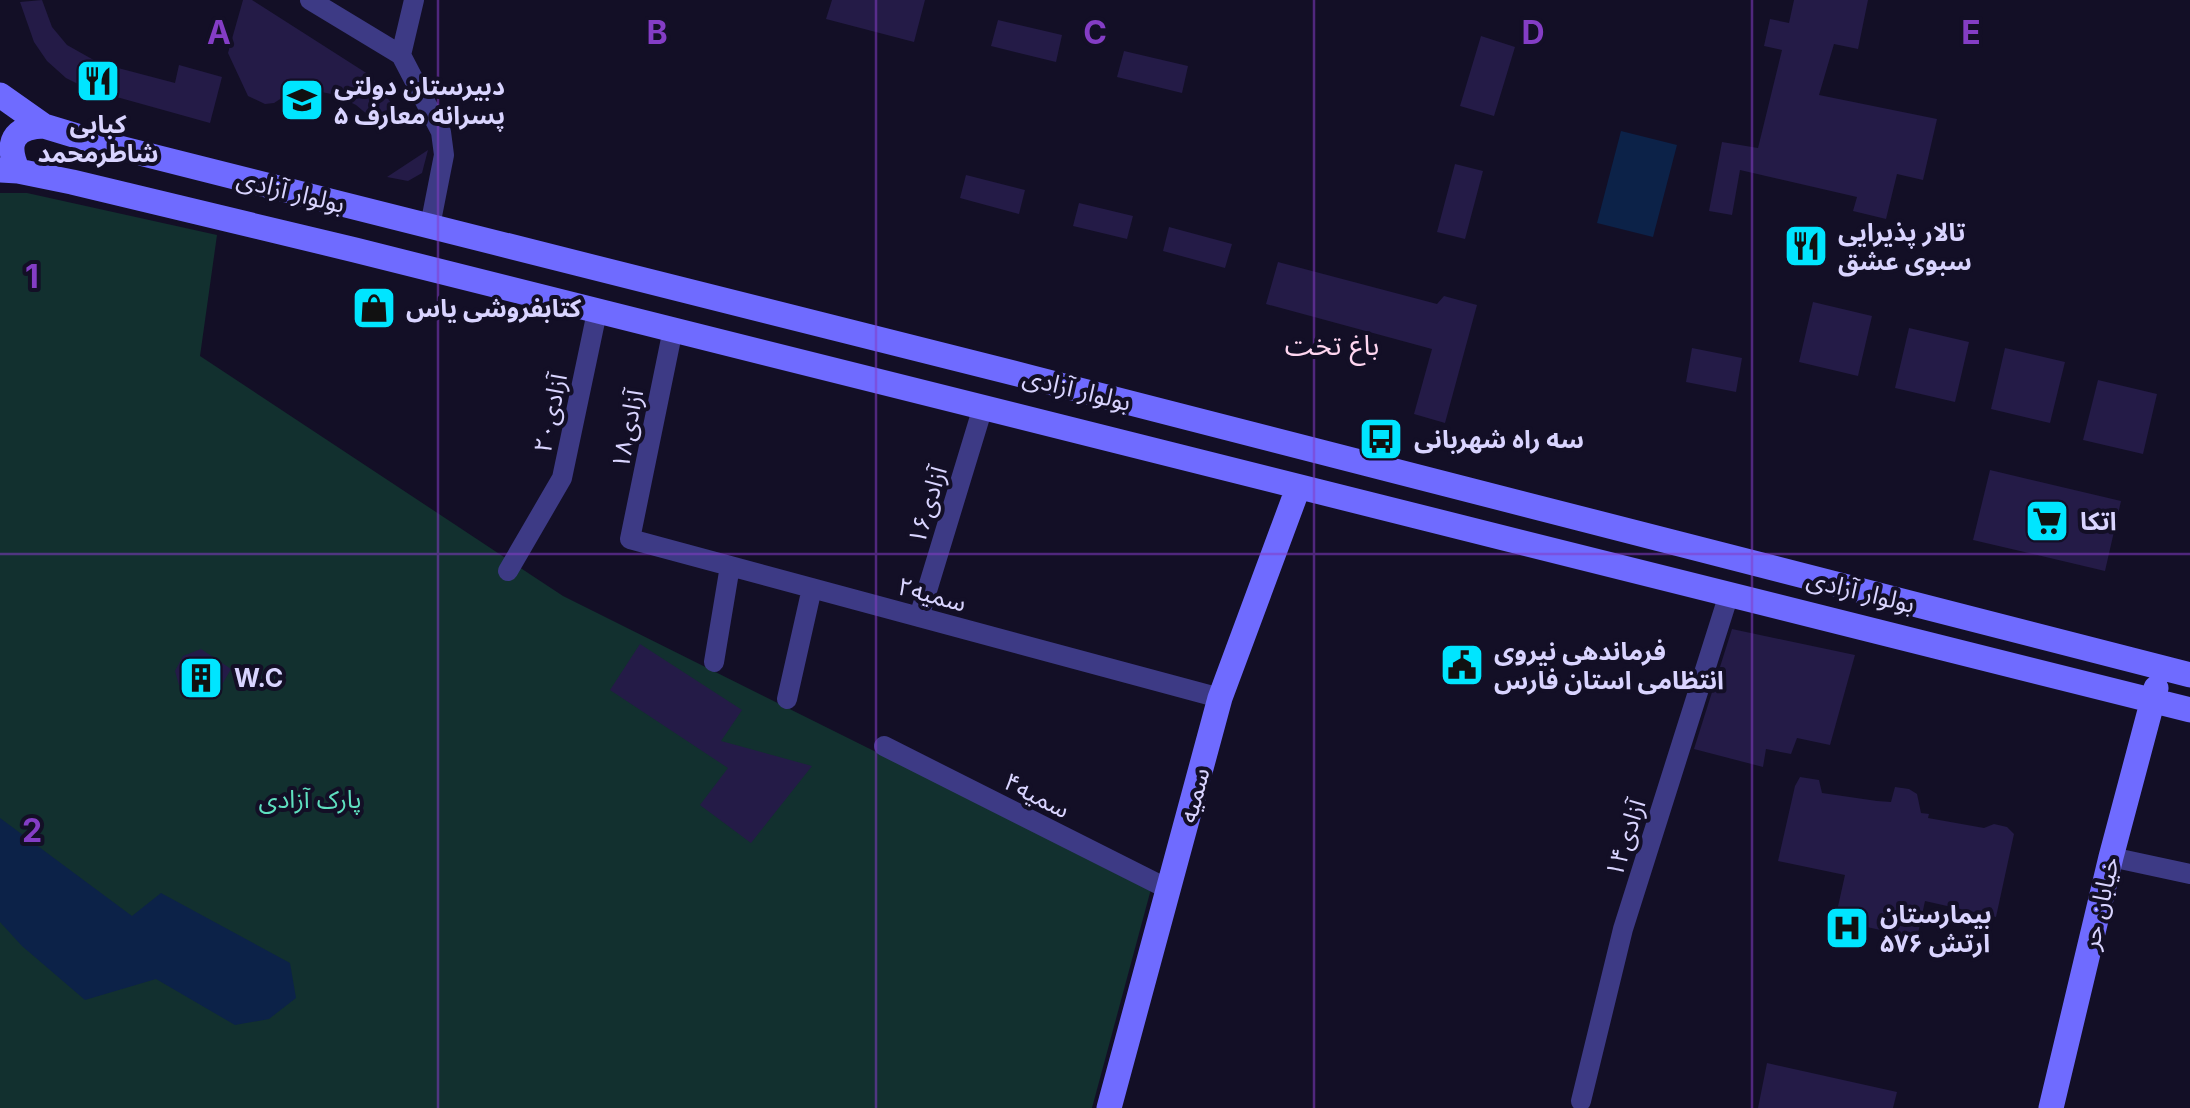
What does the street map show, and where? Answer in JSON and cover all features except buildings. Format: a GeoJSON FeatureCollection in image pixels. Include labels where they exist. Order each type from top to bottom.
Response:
{"type":"FeatureCollection","features":[{"type":"Feature","properties":{"kind":"main road","name":"بولوار آزادی"},"geometry":{"type":"LineString","coordinates":[[0,94],[44,126],[100,143],[2190,675]]}},
{"type":"Feature","properties":{"kind":"main road"},"geometry":{"type":"LineString","coordinates":[[9,170],[14,138],[27,127],[44,126]]}},
{"type":"Feature","properties":{"kind":"main road","name":"بولوار آزادی"},"geometry":{"type":"LineString","coordinates":[[9,170],[673,329],[2190,710]]}},
{"type":"Feature","properties":{"kind":"main road"},"geometry":{"type":"LineString","coordinates":[[1021,417],[1033,378]]}},
{"type":"Feature","properties":{"kind":"main road","name":"سمیه"},"geometry":{"type":"LineString","coordinates":[[1109,1108],[1220,698],[1298,488]]}},
{"type":"Feature","properties":{"kind":"main road","name":"خیابان حر"},"geometry":{"type":"LineString","coordinates":[[2052,1108],[2111,857],[2161,668]]}},
{"type":"Feature","properties":{"kind":"street"},"geometry":{"type":"LineString","coordinates":[[310,0],[401,56],[443,143],[430,226]]}},
{"type":"Feature","properties":{"kind":"street"},"geometry":{"type":"LineString","coordinates":[[401,56],[414,0]]}},
{"type":"Feature","properties":{"kind":"street","name":"آزادی۲۰"},"geometry":{"type":"LineString","coordinates":[[508,571],[562,478],[597,312]]}},
{"type":"Feature","properties":{"kind":"street","name":"آزادی۱۸"},"geometry":{"type":"LineString","coordinates":[[630,540],[673,329]]}},
{"type":"Feature","properties":{"kind":"street","name":"آزادی۱۶"},"geometry":{"type":"LineString","coordinates":[[919,617],[983,407]]}},
{"type":"Feature","properties":{"kind":"street","name":"۲سمیه"},"geometry":{"type":"LineString","coordinates":[[630,540],[1220,698]]}},
{"type":"Feature","properties":{"kind":"street"},"geometry":{"type":"LineString","coordinates":[[714,662],[730,566]]}},
{"type":"Feature","properties":{"kind":"street"},"geometry":{"type":"LineString","coordinates":[[787,699],[812,588]]}},
{"type":"Feature","properties":{"kind":"street","name":"آزادی۱۴"},"geometry":{"type":"LineString","coordinates":[[1580,1102],[1623,929],[1729,594]]}},
{"type":"Feature","properties":{"kind":"street","name":"سمیه۴"},"geometry":{"type":"LineString","coordinates":[[884,746],[1168,888]]}},
{"type":"Feature","properties":{"kind":"street"},"geometry":{"type":"LineString","coordinates":[[2111,857],[2190,874]]}},
{"type":"Feature","properties":{"kind":"green space","name":"پارک آزادی"},"geometry":{"type":"Polygon","coordinates":[[[0,193],[27,193],[217,235],[200,356],[563,596],[1151,889],[1092,1108],[0,1108],[0,193]]]}},
{"type":"Feature","properties":{"kind":"water"},"geometry":{"type":"Polygon","coordinates":[[[1621,131],[1677,145],[1653,237],[1597,223],[1621,131]]]}},
{"type":"Feature","properties":{"kind":"water"},"geometry":{"type":"Polygon","coordinates":[[[0,818],[132,916],[161,893],[290,963],[296,998],[269,1019],[235,1025],[156,979],[85,1000],[0,922],[0,818]]]}},
{"type":"Feature","properties":{"kind":"place","name":"کبابی شاطرمحمد"},"geometry":{"type":"Point","coordinates":[98,81]}},
{"type":"Feature","properties":{"kind":"place","name":"دبیرستان دولتی پسرانه معارف ۵"},"geometry":{"type":"Point","coordinates":[302,100]}},
{"type":"Feature","properties":{"kind":"place","name":"تالار پذیرایی سبوی عشق"},"geometry":{"type":"Point","coordinates":[1806,246]}},
{"type":"Feature","properties":{"kind":"place","name":"کتابفروشی یاس"},"geometry":{"type":"Point","coordinates":[374,308]}},
{"type":"Feature","properties":{"kind":"place","name":"سه راه شهربانی"},"geometry":{"type":"Point","coordinates":[1381,439]}},
{"type":"Feature","properties":{"kind":"place","name":"اتکا"},"geometry":{"type":"Point","coordinates":[2047,521]}},
{"type":"Feature","properties":{"kind":"place","name":"فرماندهی نیروی انتظامی استان فارس"},"geometry":{"type":"Point","coordinates":[1462,665]}},
{"type":"Feature","properties":{"kind":"place","name":"W.C"},"geometry":{"type":"Point","coordinates":[201,678]}},
{"type":"Feature","properties":{"kind":"place","name":"بیمارستان ۵۷۶ ارتش"},"geometry":{"type":"Point","coordinates":[1847,928]}},
{"type":"Feature","properties":{"kind":"district","name":"باغ تخت"},"geometry":{"type":"Point","coordinates":[1332,345]}}]}
